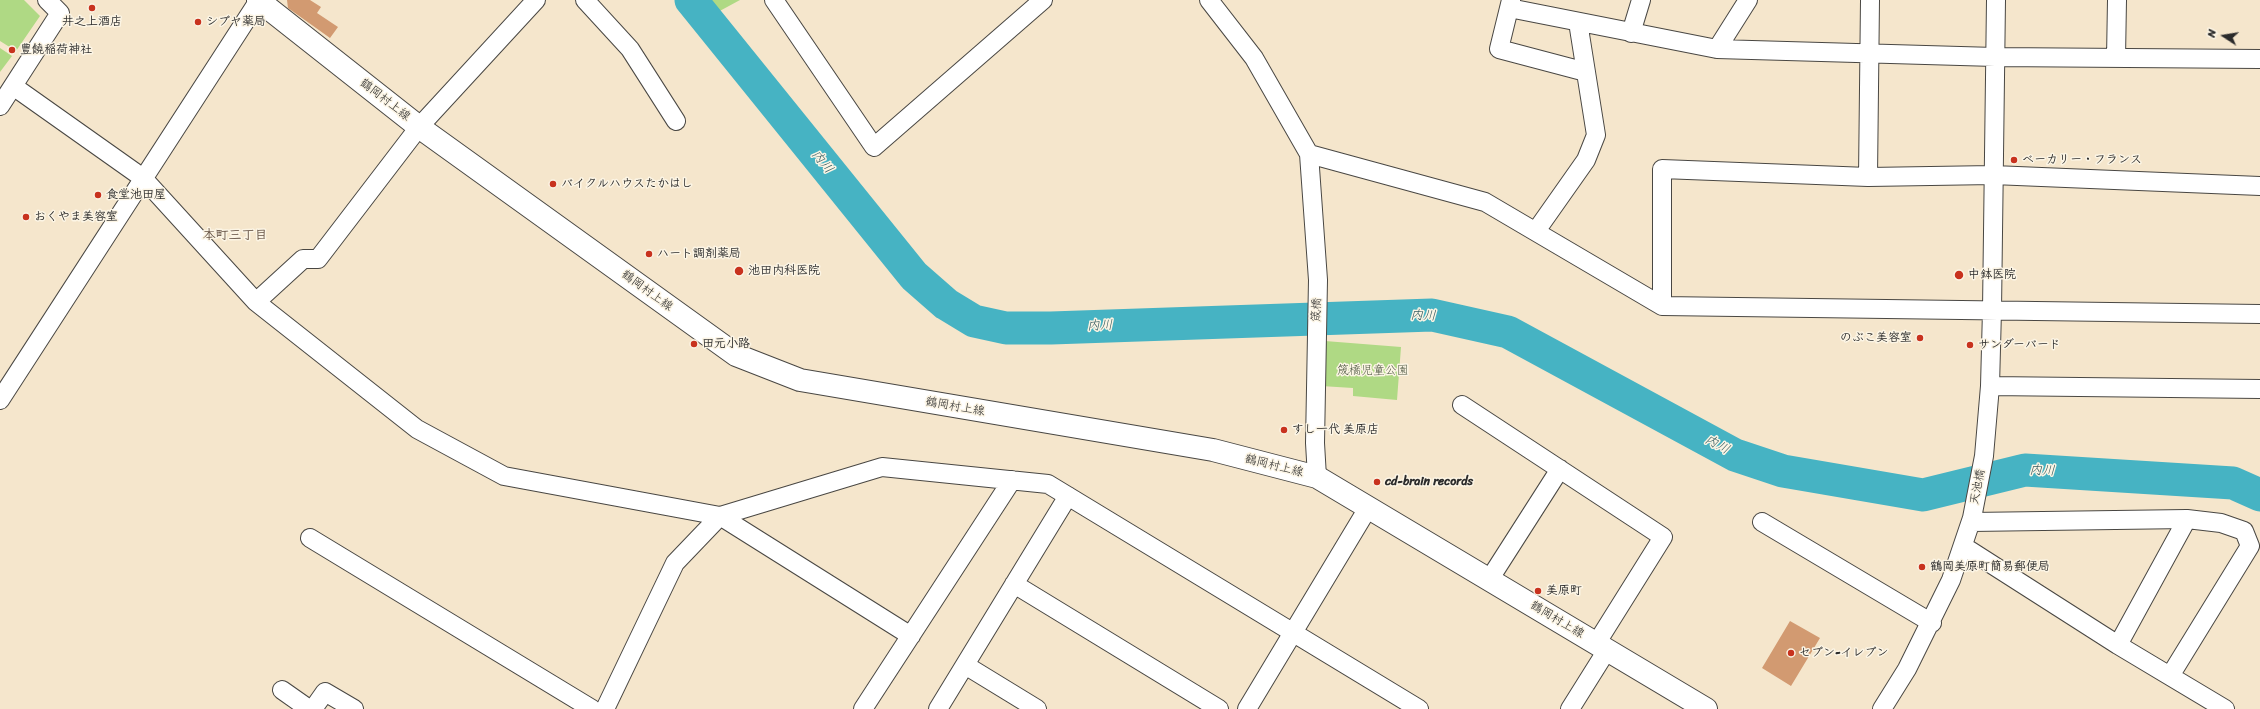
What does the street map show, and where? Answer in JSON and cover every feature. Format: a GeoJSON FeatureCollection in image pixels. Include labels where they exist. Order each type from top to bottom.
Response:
{"type":"FeatureCollection","features":[{"type":"Feature","properties":{"kind":"main road","name":"鶴岡村上線"},"geometry":{"type":"LineString","coordinates":[[258,0],[419,127],[730,350],[775,371],[800,380],[1213,450],[1317,477],[1706,709]]}},
{"type":"Feature","properties":{"kind":"street"},"geometry":{"type":"LineString","coordinates":[[0,106],[60,13],[47,0]]}},
{"type":"Feature","properties":{"kind":"street"},"geometry":{"type":"LineString","coordinates":[[0,400],[258,0]]}},
{"type":"Feature","properties":{"kind":"street"},"geometry":{"type":"LineString","coordinates":[[256,302],[303,259],[318,259],[419,127],[536,0]]}},
{"type":"Feature","properties":{"kind":"street"},"geometry":{"type":"LineString","coordinates":[[585,0],[630,49],[676,121]]}},
{"type":"Feature","properties":{"kind":"street"},"geometry":{"type":"LineString","coordinates":[[774,0],[874,147],[1043,0]]}},
{"type":"Feature","properties":{"kind":"street"},"geometry":{"type":"LineString","coordinates":[[1209,0],[1254,58],[1309,154],[1485,202],[1662,306],[2260,314]]}},
{"type":"Feature","properties":{"kind":"street"},"geometry":{"type":"LineString","coordinates":[[1631,33],[1641,0]]}},
{"type":"Feature","properties":{"kind":"street"},"geometry":{"type":"LineString","coordinates":[[1717,49],[1748,0]]}},
{"type":"Feature","properties":{"kind":"street"},"geometry":{"type":"LineString","coordinates":[[1868,177],[1870,0]]}},
{"type":"Feature","properties":{"kind":"street","name":"天池橋"},"geometry":{"type":"LineString","coordinates":[[1882,709],[1907,669],[1932,623],[1951,580],[1971,520],[1984,456],[1990,386],[1992,310],[1996,0]]}},
{"type":"Feature","properties":{"kind":"street"},"geometry":{"type":"LineString","coordinates":[[2116,58],[2117,0]]}},
{"type":"Feature","properties":{"kind":"street"},"geometry":{"type":"LineString","coordinates":[[1586,72],[1499,49],[1510,4],[1578,22],[1717,49],[1995,57],[2260,59]]}},
{"type":"Feature","properties":{"kind":"street"},"geometry":{"type":"LineString","coordinates":[[1536,232],[1586,160],[1596,135],[1578,22]]}},
{"type":"Feature","properties":{"kind":"street"},"geometry":{"type":"LineString","coordinates":[[12,86],[143,178],[256,302],[417,429],[504,476],[720,516],[911,636]]}},
{"type":"Feature","properties":{"kind":"street","name":"筬橋"},"geometry":{"type":"LineString","coordinates":[[1309,154],[1318,280],[1315,339],[1314,443],[1317,477]]}},
{"type":"Feature","properties":{"kind":"street"},"geometry":{"type":"LineString","coordinates":[[1662,306],[1662,169],[1868,177],[1993,175],[2260,186]]}},
{"type":"Feature","properties":{"kind":"street"},"geometry":{"type":"LineString","coordinates":[[1990,386],[2260,389]]}},
{"type":"Feature","properties":{"kind":"street"},"geometry":{"type":"LineString","coordinates":[[1462,405],[1663,537],[1602,647],[1570,709]]}},
{"type":"Feature","properties":{"kind":"street"},"geometry":{"type":"LineString","coordinates":[[605,709],[675,563],[720,516],[882,467],[1048,484],[1419,709]]}},
{"type":"Feature","properties":{"kind":"street"},"geometry":{"type":"LineString","coordinates":[[1489,580],[1560,469]]}},
{"type":"Feature","properties":{"kind":"street"},"geometry":{"type":"LineString","coordinates":[[863,709],[1012,480]]}},
{"type":"Feature","properties":{"kind":"street"},"geometry":{"type":"LineString","coordinates":[[938,709],[1068,496]]}},
{"type":"Feature","properties":{"kind":"street"},"geometry":{"type":"LineString","coordinates":[[1247,709],[1368,508]]}},
{"type":"Feature","properties":{"kind":"street"},"geometry":{"type":"LineString","coordinates":[[1971,520],[2187,520],[2222,522],[2244,531],[2250,546],[2170,676]]}},
{"type":"Feature","properties":{"kind":"street"},"geometry":{"type":"LineString","coordinates":[[2118,645],[2187,520]]}},
{"type":"Feature","properties":{"kind":"street"},"geometry":{"type":"LineString","coordinates":[[1762,522],[1932,623]]}},
{"type":"Feature","properties":{"kind":"street"},"geometry":{"type":"LineString","coordinates":[[310,538],[592,709]]}},
{"type":"Feature","properties":{"kind":"street"},"geometry":{"type":"LineString","coordinates":[[1963,546],[2118,645],[2170,676],[2216,707]]}},
{"type":"Feature","properties":{"kind":"street"},"geometry":{"type":"LineString","coordinates":[[1014,584],[1218,709]]}},
{"type":"Feature","properties":{"kind":"street"},"geometry":{"type":"LineString","coordinates":[[965,665],[1037,709]]}},
{"type":"Feature","properties":{"kind":"street"},"geometry":{"type":"LineString","coordinates":[[282,690],[309,709]]}},
{"type":"Feature","properties":{"kind":"street"},"geometry":{"type":"LineString","coordinates":[[313,709],[326,692],[354,709]]}},
{"type":"Feature","properties":{"kind":"green space","name":"豊饒稲荷神社"},"geometry":{"type":"Polygon","coordinates":[[[0,0],[24,0],[40,16],[16,51],[0,41],[0,0]]]}},
{"type":"Feature","properties":{"kind":"green space"},"geometry":{"type":"Polygon","coordinates":[[[706,0],[740,0],[716,13],[706,0]]]}},
{"type":"Feature","properties":{"kind":"green space"},"geometry":{"type":"Polygon","coordinates":[[[0,48],[12,56],[0,72],[0,48]]]}},
{"type":"Feature","properties":{"kind":"green space","name":"筬橋児童公園"},"geometry":{"type":"Polygon","coordinates":[[[1325,341],[1401,347],[1397,400],[1353,396],[1353,388],[1321,386],[1325,341]]]}},
{"type":"Feature","properties":{"kind":"building"},"geometry":{"type":"Polygon","coordinates":[[[287,0],[310,0],[321,7],[317,13],[338,27],[330,38],[288,8],[287,0]]]}},
{"type":"Feature","properties":{"kind":"building","name":"セブン-イレブン"},"geometry":{"type":"Polygon","coordinates":[[[1790,621],[1820,638],[1791,686],[1762,668],[1790,621]]]}},
{"type":"Feature","properties":{"kind":"waterway","name":"内川"},"geometry":{"type":"LineString","coordinates":[[691,0],[914,276],[946,304],[974,321],[1006,328],[1051,328],[1432,315],[1508,332],[1735,455],[1783,471],[1923,495],[2025,470],[2233,483],[2260,495]]}},
{"type":"Feature","properties":{"kind":"place","name":"井之上酒店"},"geometry":{"type":"Point","coordinates":[92,8]}},
{"type":"Feature","properties":{"kind":"place","name":"シブヤ薬局"},"geometry":{"type":"Point","coordinates":[198,22]}},
{"type":"Feature","properties":{"kind":"place","name":"豊饒稲荷神社"},"geometry":{"type":"Point","coordinates":[12,50]}},
{"type":"Feature","properties":{"kind":"place","name":"ベーカリー・フランス"},"geometry":{"type":"Point","coordinates":[2014,160]}},
{"type":"Feature","properties":{"kind":"place","name":"バイクルハウスたかはし"},"geometry":{"type":"Point","coordinates":[553,184]}},
{"type":"Feature","properties":{"kind":"place","name":"食堂池田屋"},"geometry":{"type":"Point","coordinates":[98,195]}},
{"type":"Feature","properties":{"kind":"place","name":"おくやま美容室"},"geometry":{"type":"Point","coordinates":[26,217]}},
{"type":"Feature","properties":{"kind":"place","name":"ハート調剤薬局"},"geometry":{"type":"Point","coordinates":[649,254]}},
{"type":"Feature","properties":{"kind":"place","name":"池田内科医院"},"geometry":{"type":"Point","coordinates":[739,271]}},
{"type":"Feature","properties":{"kind":"place","name":"中鉢医院"},"geometry":{"type":"Point","coordinates":[1959,275]}},
{"type":"Feature","properties":{"kind":"place","name":"のぶこ美容室"},"geometry":{"type":"Point","coordinates":[1920,338]}},
{"type":"Feature","properties":{"kind":"place","name":"田元小路"},"geometry":{"type":"Point","coordinates":[694,344]}},
{"type":"Feature","properties":{"kind":"place","name":"サンダーバード"},"geometry":{"type":"Point","coordinates":[1970,345]}},
{"type":"Feature","properties":{"kind":"place","name":"すし一代 美原店"},"geometry":{"type":"Point","coordinates":[1284,430]}},
{"type":"Feature","properties":{"kind":"place","name":"cd-brain records"},"geometry":{"type":"Point","coordinates":[1377,482]}},
{"type":"Feature","properties":{"kind":"place","name":"鶴岡美原町簡易郵便局"},"geometry":{"type":"Point","coordinates":[1922,567]}},
{"type":"Feature","properties":{"kind":"place","name":"美原町"},"geometry":{"type":"Point","coordinates":[1538,591]}},
{"type":"Feature","properties":{"kind":"place","name":"セブン-イレブン"},"geometry":{"type":"Point","coordinates":[1791,653]}},
{"type":"Feature","properties":{"kind":"district","name":"本町三丁目"},"geometry":{"type":"Point","coordinates":[235,236]}}]}
